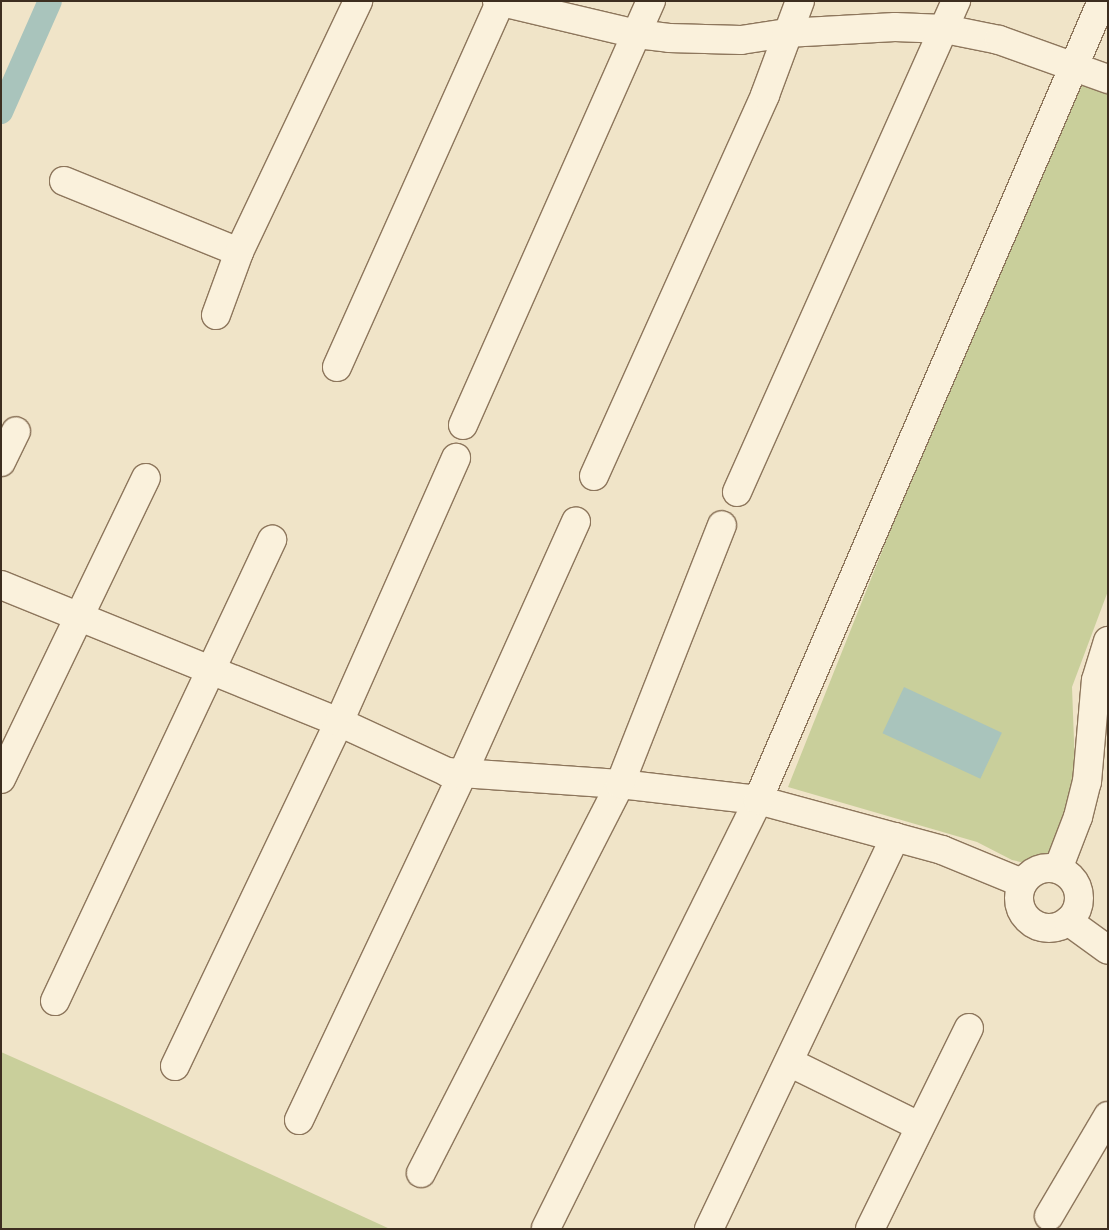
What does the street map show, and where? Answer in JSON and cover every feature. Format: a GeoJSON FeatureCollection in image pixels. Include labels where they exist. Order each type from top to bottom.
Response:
{"type":"FeatureCollection","features":[{"type":"Feature","properties":{"kind":"street"},"geometry":{"type":"LineString","coordinates":[[216,315],[239,252],[358,1]]}},
{"type":"Feature","properties":{"kind":"street"},"geometry":{"type":"LineString","coordinates":[[463,425],[651,1]]}},
{"type":"Feature","properties":{"kind":"street"},"geometry":{"type":"LineString","coordinates":[[594,476],[765,95],[786,33],[800,1]]}},
{"type":"Feature","properties":{"kind":"street"},"geometry":{"type":"LineString","coordinates":[[737,492],[956,1]]}},
{"type":"Feature","properties":{"kind":"street"},"geometry":{"type":"LineString","coordinates":[[546,1228],[758,800],[1102,1]]}},
{"type":"Feature","properties":{"kind":"street"},"geometry":{"type":"LineString","coordinates":[[336,367],[499,2],[637,34],[741,40],[786,33],[895,27],[945,29],[999,40],[1076,65],[1108,78]]}},
{"type":"Feature","properties":{"kind":"street"},"geometry":{"type":"LineString","coordinates":[[64,181],[239,252]]}},
{"type":"Feature","properties":{"kind":"street"},"geometry":{"type":"LineString","coordinates":[[1,462],[16,431]]}},
{"type":"Feature","properties":{"kind":"street"},"geometry":{"type":"LineString","coordinates":[[175,1066],[339,722],[456,458]]}},
{"type":"Feature","properties":{"kind":"street"},"geometry":{"type":"LineString","coordinates":[[1,779],[60,654],[82,615],[146,478]]}},
{"type":"Feature","properties":{"kind":"street"},"geometry":{"type":"LineString","coordinates":[[299,1120],[462,775],[576,521]]}},
{"type":"Feature","properties":{"kind":"street"},"geometry":{"type":"LineString","coordinates":[[421,1173],[620,784],[722,525]]}},
{"type":"Feature","properties":{"kind":"street"},"geometry":{"type":"LineString","coordinates":[[56,1001],[272,540]]}},
{"type":"Feature","properties":{"kind":"street"},"geometry":{"type":"LineString","coordinates":[[1,585],[82,615],[210,672],[339,722],[447,772],[462,775],[620,784],[758,800],[942,850],[1022,883]]}},
{"type":"Feature","properties":{"kind":"street"},"geometry":{"type":"LineString","coordinates":[[1058,869],[1078,817],[1087,782],[1096,680],[1108,641]]}},
{"type":"Feature","properties":{"kind":"street"},"geometry":{"type":"LineString","coordinates":[[708,1229],[895,837]]}},
{"type":"Feature","properties":{"kind":"street"},"geometry":{"type":"LineString","coordinates":[[1058,869],[1071,877],[1078,892],[1078,908],[1068,921],[1057,927],[1044,928],[1032,923],[1023,914],[1019,901],[1022,883],[1034,871],[1058,869]]}},
{"type":"Feature","properties":{"kind":"street"},"geometry":{"type":"LineString","coordinates":[[1068,921],[1108,950]]}},
{"type":"Feature","properties":{"kind":"street"},"geometry":{"type":"LineString","coordinates":[[870,1229],[919,1126],[969,1028]]}},
{"type":"Feature","properties":{"kind":"street"},"geometry":{"type":"LineString","coordinates":[[789,1062],[919,1126]]}},
{"type":"Feature","properties":{"kind":"street"},"geometry":{"type":"LineString","coordinates":[[1049,1216],[1108,1116]]}},
{"type":"Feature","properties":{"kind":"green space"},"geometry":{"type":"Polygon","coordinates":[[[1076,65],[1108,81],[1108,591],[1072,687],[1075,768],[1064,852],[1034,865],[1012,860],[977,842],[788,787],[1076,65]]]}},
{"type":"Feature","properties":{"kind":"green space"},"geometry":{"type":"Polygon","coordinates":[[[1,1052],[118,1104],[390,1229],[1,1229],[1,1052]]]}},
{"type":"Feature","properties":{"kind":"water"},"geometry":{"type":"Polygon","coordinates":[[[904,687],[1002,733],[980,779],[882,733],[904,687]]]}},
{"type":"Feature","properties":{"kind":"waterway"},"geometry":{"type":"LineString","coordinates":[[1,112],[50,1]]}}]}
